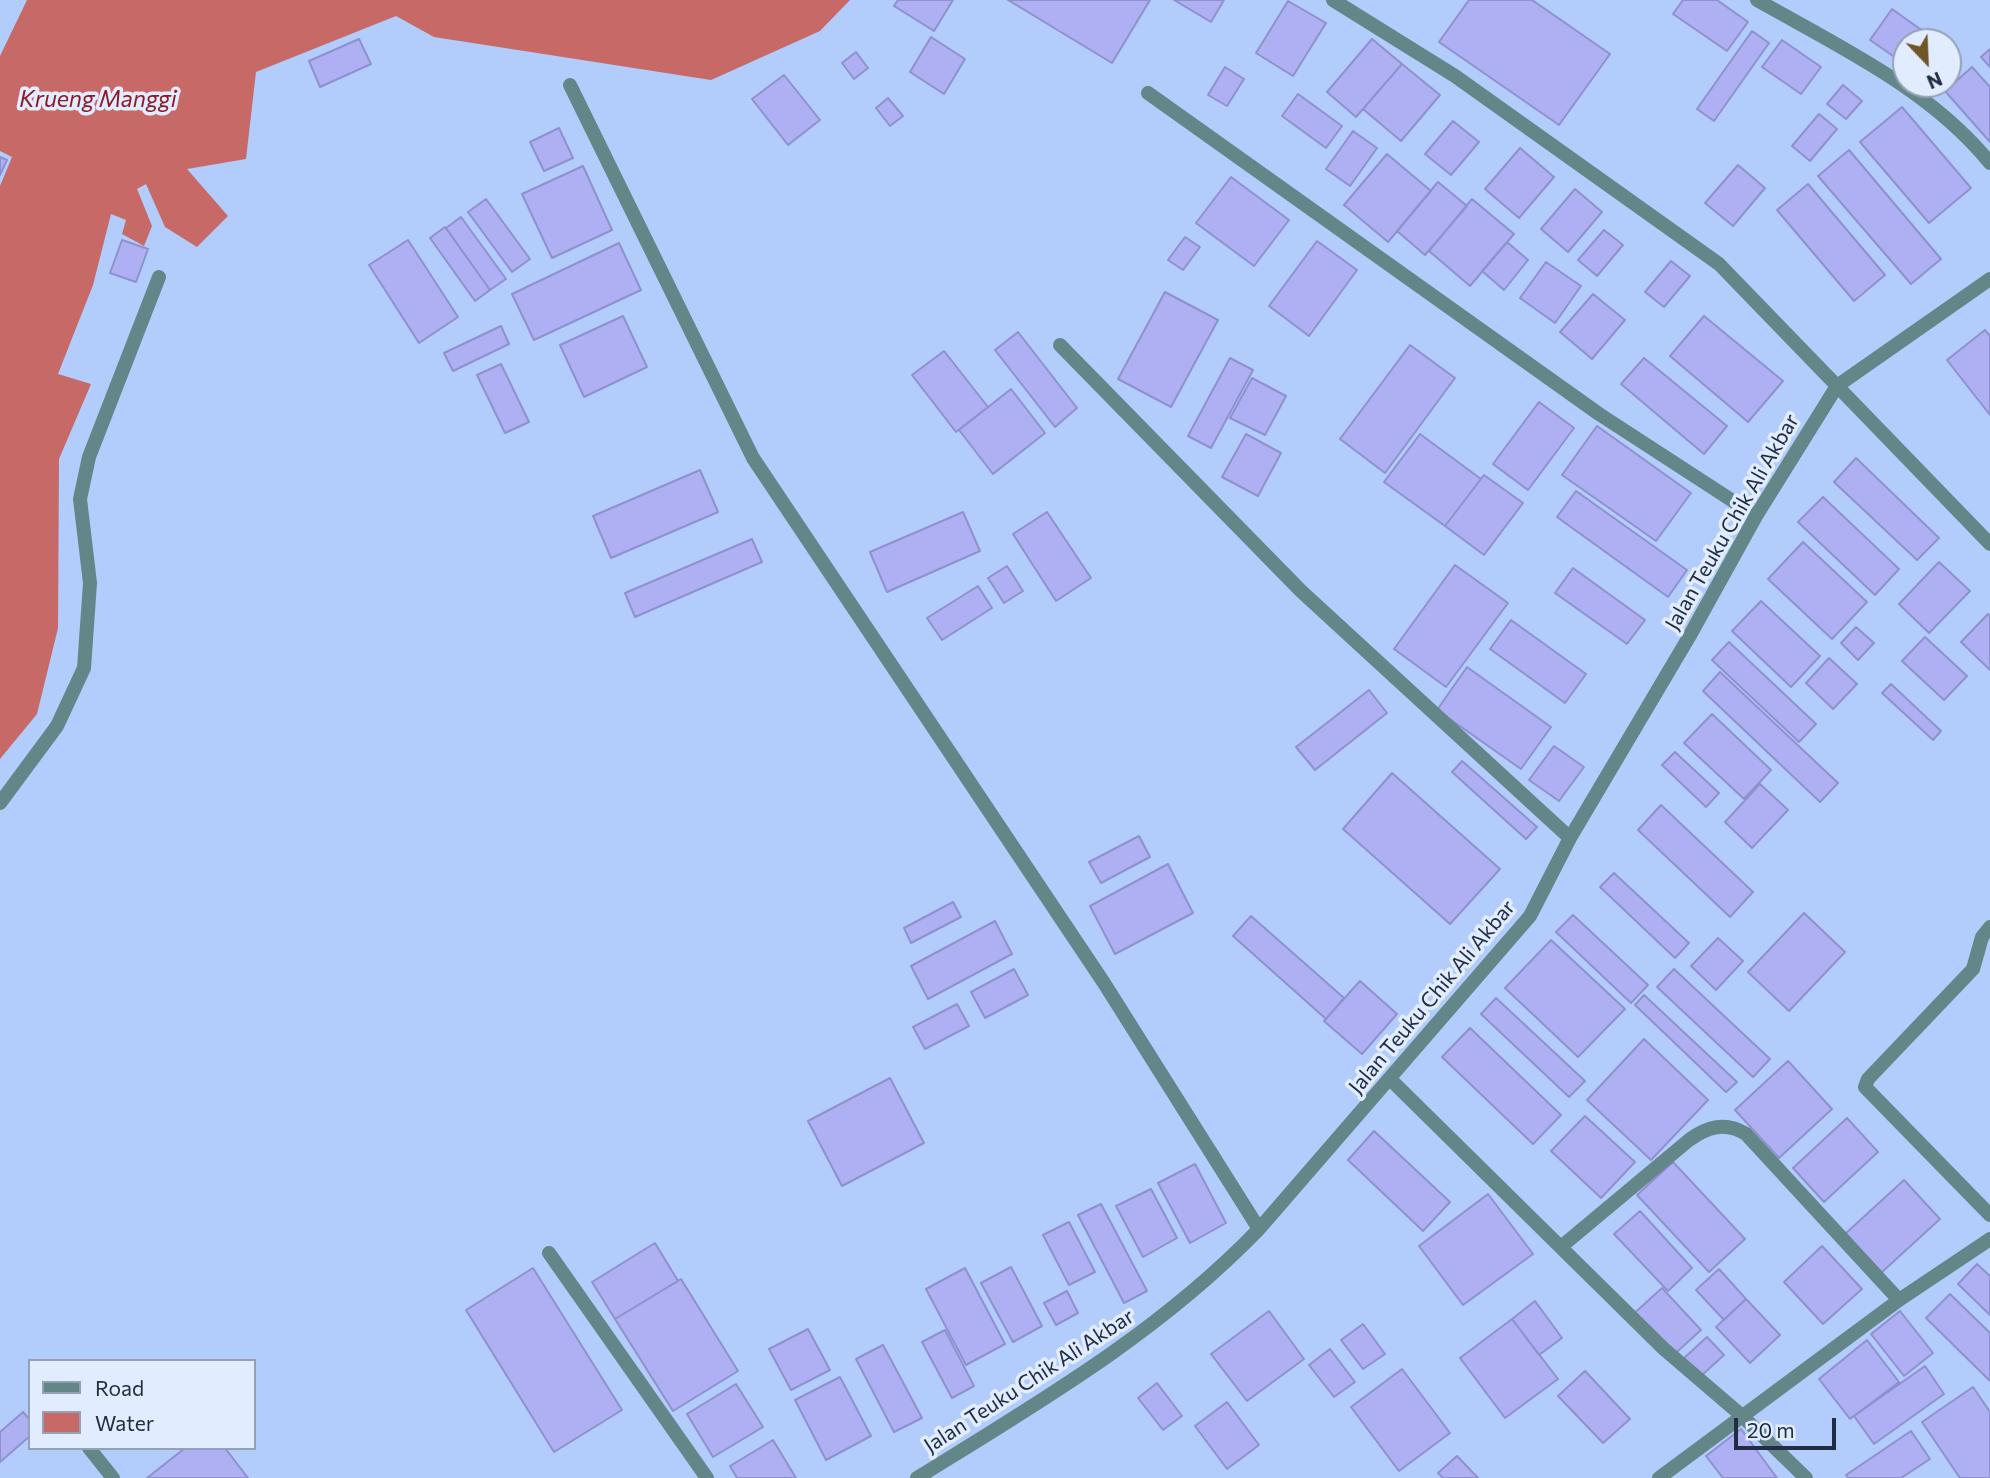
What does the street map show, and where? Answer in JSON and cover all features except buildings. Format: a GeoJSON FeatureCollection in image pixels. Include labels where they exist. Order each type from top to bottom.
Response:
{"type":"FeatureCollection","features":[{"type":"Feature","properties":{"kind":"street"},"geometry":{"type":"LineString","coordinates":[[1333,0],[1455,76],[1719,264],[1990,544]]}},
{"type":"Feature","properties":{"kind":"street"},"geometry":{"type":"LineString","coordinates":[[1757,0],[1878,69],[1910,91],[1944,116],[1990,163]]}},
{"type":"Feature","properties":{"kind":"street"},"geometry":{"type":"LineString","coordinates":[[570,85],[753,458],[1104,983],[1259,1230]]}},
{"type":"Feature","properties":{"kind":"street"},"geometry":{"type":"LineString","coordinates":[[1148,93],[1600,414],[1756,516]]}},
{"type":"Feature","properties":{"kind":"street"},"geometry":{"type":"LineString","coordinates":[[0,803],[57,726],[84,668],[90,583],[80,499],[89,457],[159,277]]}},
{"type":"Feature","properties":{"kind":"street","name":"Jalan Teuku Chik Ali Akbar"},"geometry":{"type":"LineString","coordinates":[[917,1478],[1098,1365],[1220,1270],[1259,1230],[1530,916],[1570,838],[1689,637],[1756,516],[1837,386],[1990,279]]}},
{"type":"Feature","properties":{"kind":"street"},"geometry":{"type":"LineString","coordinates":[[1060,345],[1301,591],[1570,838]]}},
{"type":"Feature","properties":{"kind":"street"},"geometry":{"type":"LineString","coordinates":[[1990,927],[1982,937],[1973,968],[1868,1079],[1865,1087],[1990,1215]]}},
{"type":"Feature","properties":{"kind":"street"},"geometry":{"type":"LineString","coordinates":[[1391,1080],[1664,1349],[1741,1415],[1806,1478]]}},
{"type":"Feature","properties":{"kind":"street"},"geometry":{"type":"LineString","coordinates":[[1562,1246],[1689,1140],[1710,1127],[1728,1127],[1745,1134],[1899,1300]]}},
{"type":"Feature","properties":{"kind":"street"},"geometry":{"type":"LineString","coordinates":[[1659,1478],[1899,1300],[1990,1240]]}},
{"type":"Feature","properties":{"kind":"street"},"geometry":{"type":"LineString","coordinates":[[549,1253],[707,1478]]}},
{"type":"Feature","properties":{"kind":"street"},"geometry":{"type":"LineString","coordinates":[[91,1450],[113,1478]]}},
{"type":"Feature","properties":{"kind":"water","name":"Krueng Manggi"},"geometry":{"type":"Polygon","coordinates":[[[27,0],[850,0],[820,31],[711,80],[434,37],[396,16],[256,72],[246,159],[187,169],[228,216],[197,247],[165,227],[146,184],[137,189],[152,226],[144,246],[122,234],[126,220],[111,214],[93,285],[58,374],[91,384],[59,459],[58,628],[37,714],[0,759],[0,186],[12,157],[0,151],[0,56],[27,0]]]}}]}
